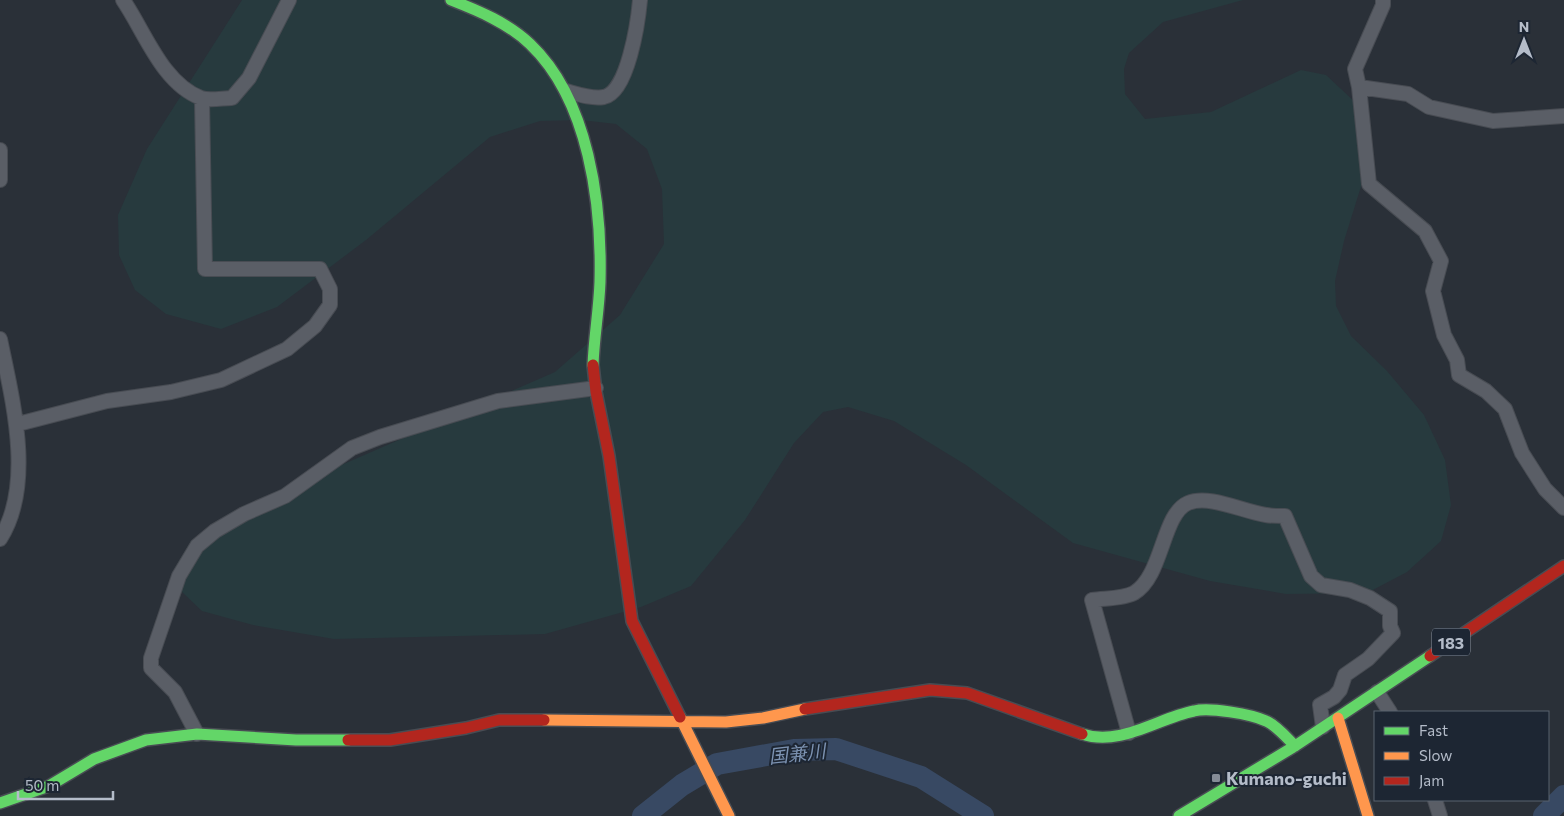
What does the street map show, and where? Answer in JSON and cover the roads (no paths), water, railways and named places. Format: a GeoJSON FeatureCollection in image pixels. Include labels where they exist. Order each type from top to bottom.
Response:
{"type":"FeatureCollection","features":[{"type":"Feature","properties":{"kind":"main road"},"geometry":{"type":"LineString","coordinates":[[451,0],[496,17],[528,40],[556,73],[566,91],[585,148],[599,218],[598,317],[593,369],[608,456],[625,588],[632,621],[681,722],[700,752],[729,816]]}},
{"type":"Feature","properties":{"kind":"main road","name":"183"},"geometry":{"type":"LineString","coordinates":[[1179,816],[1295,746],[1564,566]]}},
{"type":"Feature","properties":{"kind":"main road"},"geometry":{"type":"LineString","coordinates":[[0,803],[49,786],[94,759],[146,740],[197,734],[296,740],[390,740],[466,728],[499,720],[726,722],[763,718],[836,703],[930,690],[967,693],[1091,737],[1129,733],[1195,710],[1234,713],[1267,722],[1295,746]]}},
{"type":"Feature","properties":{"kind":"main road"},"geometry":{"type":"LineString","coordinates":[[1338,718],[1368,816]]}},
{"type":"Feature","properties":{"kind":"street"},"geometry":{"type":"LineString","coordinates":[[123,0],[160,61],[177,82],[202,99],[232,98],[250,78],[289,0]]}},
{"type":"Feature","properties":{"kind":"street"},"geometry":{"type":"LineString","coordinates":[[566,91],[590,97],[604,97],[614,92],[624,74],[638,22],[640,0]]}},
{"type":"Feature","properties":{"kind":"street"},"geometry":{"type":"LineString","coordinates":[[1383,0],[1383,5],[1355,69],[1359,87],[1370,184],[1425,231],[1441,261],[1433,291],[1444,335],[1458,360],[1459,375],[1486,391],[1505,408],[1522,453],[1545,488],[1564,508]]}},
{"type":"Feature","properties":{"kind":"street"},"geometry":{"type":"LineString","coordinates":[[1359,87],[1408,94],[1429,107],[1493,121],[1564,116]]}},
{"type":"Feature","properties":{"kind":"street"},"geometry":{"type":"LineString","coordinates":[[18,424],[107,401],[171,392],[221,380],[287,349],[315,326],[330,305],[330,289],[320,269],[206,269],[202,99]]}},
{"type":"Feature","properties":{"kind":"street"},"geometry":{"type":"LineString","coordinates":[[0,150],[0,180]]}},
{"type":"Feature","properties":{"kind":"street"},"geometry":{"type":"LineString","coordinates":[[0,338],[18,424],[18,480],[12,509],[0,539]]}},
{"type":"Feature","properties":{"kind":"street"},"geometry":{"type":"LineString","coordinates":[[197,734],[174,692],[151,668],[151,658],[179,576],[197,546],[215,531],[244,514],[285,496],[352,448],[427,421],[498,401],[596,388]]}},
{"type":"Feature","properties":{"kind":"street"},"geometry":{"type":"LineString","coordinates":[[1129,733],[1092,600],[1133,593],[1146,580],[1160,555],[1174,516],[1187,503],[1199,501],[1222,503],[1266,515],[1285,516],[1311,576],[1321,585],[1350,590],[1370,598],[1390,611],[1390,626],[1393,634],[1368,659],[1345,675],[1340,690],[1334,697],[1320,705],[1323,727]]}},
{"type":"Feature","properties":{"kind":"street"},"geometry":{"type":"LineString","coordinates":[[1377,692],[1389,711]]}},
{"type":"Feature","properties":{"kind":"waterway","name":"国兼川"},"geometry":{"type":"LineString","coordinates":[[643,816],[682,785],[717,764],[794,750],[836,749],[921,777],[983,816]]}},
{"type":"Feature","properties":{"kind":"waterway"},"geometry":{"type":"LineString","coordinates":[[1544,816],[1564,796]]}},
{"type":"Feature","properties":{"kind":"place","name":"Kumano-guchi"},"geometry":{"type":"Point","coordinates":[1216,778]}}]}
